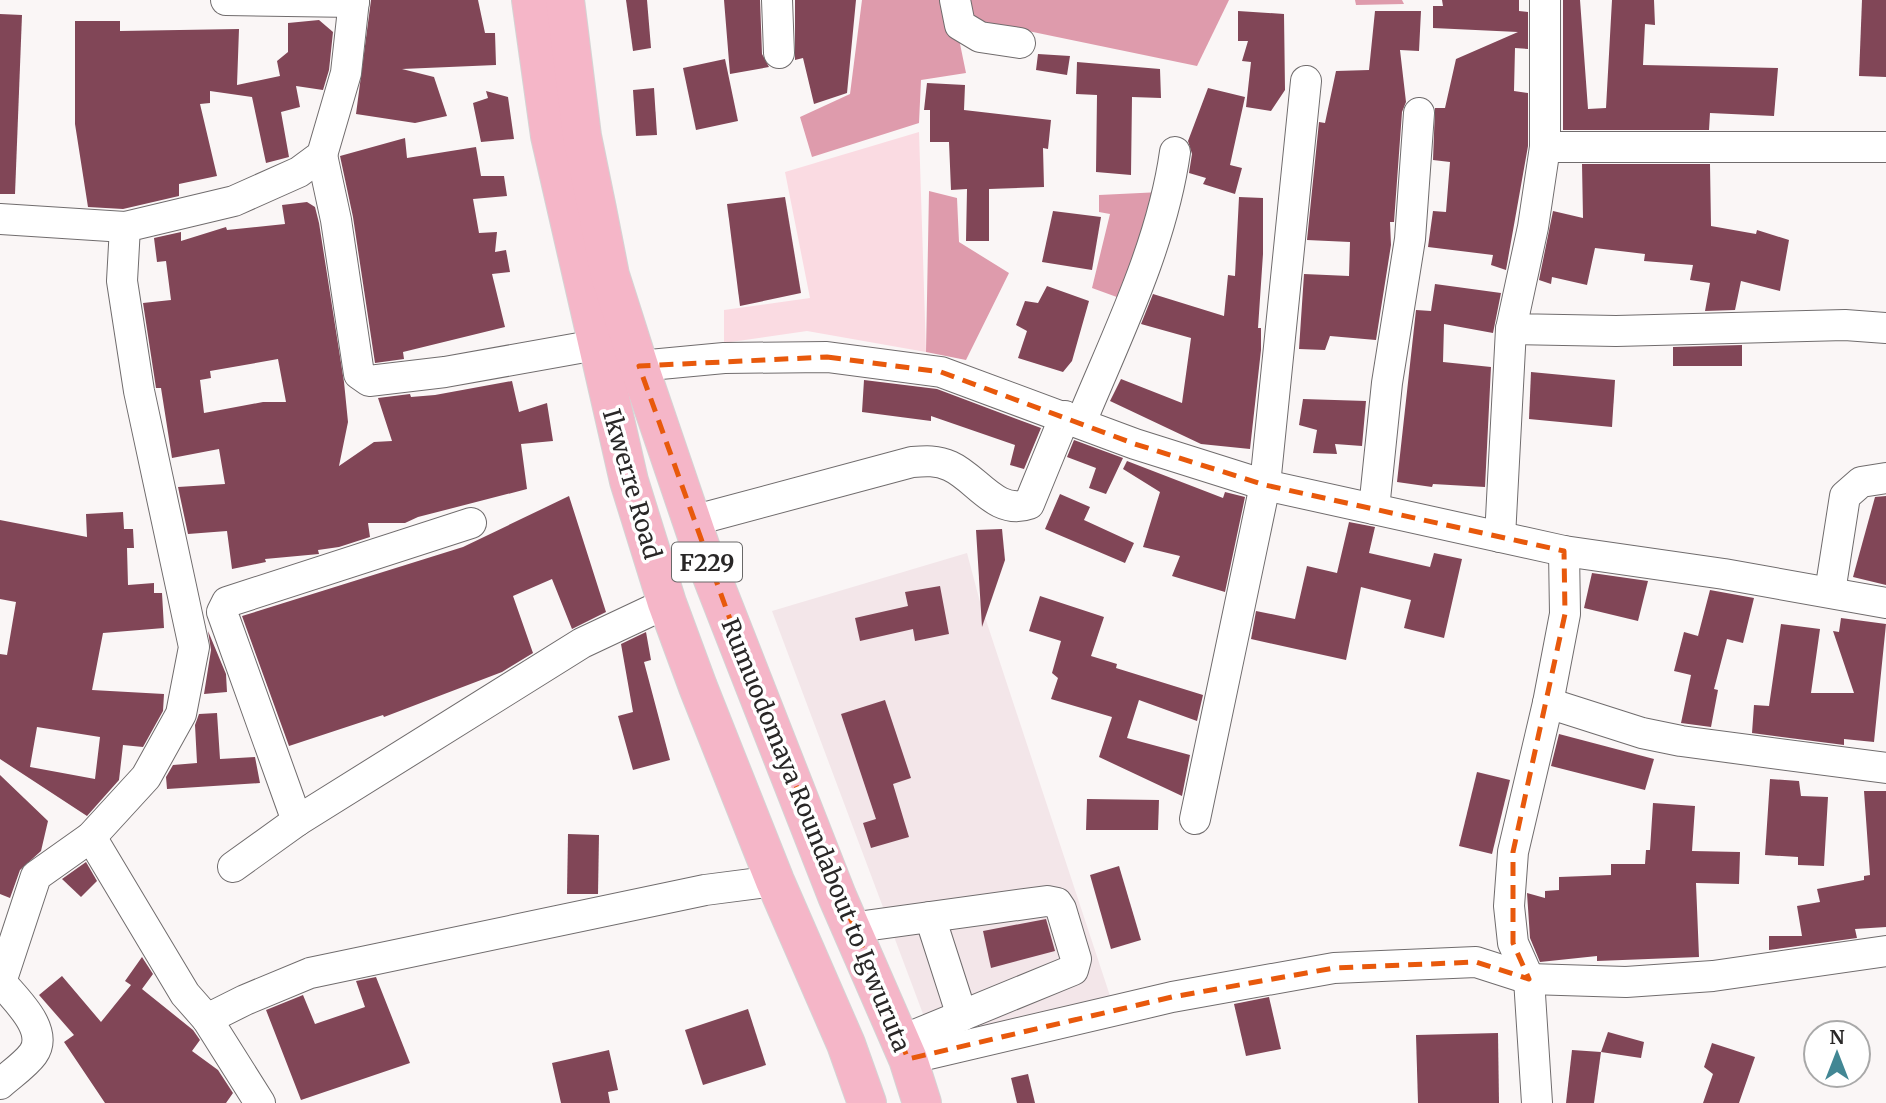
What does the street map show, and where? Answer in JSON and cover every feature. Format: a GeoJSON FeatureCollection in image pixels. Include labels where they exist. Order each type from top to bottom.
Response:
{"type":"FeatureCollection","features":[{"type":"Feature","properties":{"kind":"main road","name":"Ikwerre Road"},"geometry":{"type":"LineString","coordinates":[[531,0],[550,136],[629,481],[667,603],[698,687],[775,881],[846,1044],[867,1103]]}},
{"type":"Feature","properties":{"kind":"main road","name":"Rumuodomaya Roundabout to Igwuruta"},"geometry":{"type":"LineString","coordinates":[[565,0],[582,136],[610,275],[639,366],[692,520],[745,661],[850,928],[904,1050],[922,1103]]}},
{"type":"Feature","properties":{"kind":"main road"},"geometry":{"type":"LineString","coordinates":[[698,687],[745,661]]}},
{"type":"Feature","properties":{"kind":"street"},"geometry":{"type":"LineString","coordinates":[[226,0],[354,1],[346,73],[322,155],[336,220],[359,374],[369,382],[445,372],[596,345]]}},
{"type":"Feature","properties":{"kind":"street"},"geometry":{"type":"LineString","coordinates":[[777,0],[779,53]]}},
{"type":"Feature","properties":{"kind":"street"},"geometry":{"type":"LineString","coordinates":[[955,0],[961,25],[980,37],[1020,43]]}},
{"type":"Feature","properties":{"kind":"street"},"geometry":{"type":"LineString","coordinates":[[1500,537],[1511,329],[1533,228],[1545,147],[1545,0]]}},
{"type":"Feature","properties":{"kind":"street"},"geometry":{"type":"LineString","coordinates":[[1195,819],[1265,485],[1306,81]]}},
{"type":"Feature","properties":{"kind":"street"},"geometry":{"type":"LineString","coordinates":[[1374,509],[1387,383],[1410,239],[1419,113]]}},
{"type":"Feature","properties":{"kind":"street"},"geometry":{"type":"LineString","coordinates":[[1545,147],[1886,147]]}},
{"type":"Feature","properties":{"kind":"street"},"geometry":{"type":"LineString","coordinates":[[692,520],[912,462],[931,460],[950,466],[1001,504],[1018,508],[1029,504],[1126,312],[1169,194],[1175,152]]}},
{"type":"Feature","properties":{"kind":"street"},"geometry":{"type":"LineString","coordinates":[[0,219],[125,228],[234,201],[299,172],[322,155]]}},
{"type":"Feature","properties":{"kind":"street"},"geometry":{"type":"LineString","coordinates":[[0,1084],[33,1054],[36,1042],[35,1025],[1,982],[36,876],[91,837],[146,777],[181,714],[194,647],[139,391],[122,281],[125,228]]}},
{"type":"Feature","properties":{"kind":"street"},"geometry":{"type":"LineString","coordinates":[[1511,329],[1616,331],[1844,325],[1886,328]]}},
{"type":"Feature","properties":{"kind":"street"},"geometry":{"type":"LineString","coordinates":[[639,366],[724,358],[827,357],[941,372],[1135,444],[1265,485],[1564,551],[1886,603]]}},
{"type":"Feature","properties":{"kind":"street"},"geometry":{"type":"LineString","coordinates":[[1830,592],[1845,496],[1861,482],[1886,478]]}},
{"type":"Feature","properties":{"kind":"street"},"geometry":{"type":"LineString","coordinates":[[297,821],[222,612],[227,602],[471,523]]}},
{"type":"Feature","properties":{"kind":"street"},"geometry":{"type":"LineString","coordinates":[[1537,1103],[1529,979],[1513,943],[1509,906],[1513,852],[1548,703],[1565,614],[1564,551]]}},
{"type":"Feature","properties":{"kind":"street"},"geometry":{"type":"LineString","coordinates":[[233,867],[297,821],[582,643],[667,603]]}},
{"type":"Feature","properties":{"kind":"street"},"geometry":{"type":"LineString","coordinates":[[1548,703],[1642,733],[1681,741],[1886,768]]}},
{"type":"Feature","properties":{"kind":"street"},"geometry":{"type":"LineString","coordinates":[[91,837],[185,994],[207,1019],[260,1103]]}},
{"type":"Feature","properties":{"kind":"street"},"geometry":{"type":"LineString","coordinates":[[207,1019],[245,1000],[310,974],[692,893],[775,881]]}},
{"type":"Feature","properties":{"kind":"street"},"geometry":{"type":"LineString","coordinates":[[850,928],[1046,901],[1057,903],[1061,909],[1076,959],[1073,970],[962,1016],[904,1050]]}},
{"type":"Feature","properties":{"kind":"street"},"geometry":{"type":"LineString","coordinates":[[930,917],[962,1016]]}},
{"type":"Feature","properties":{"kind":"street"},"geometry":{"type":"LineString","coordinates":[[904,1050],[1334,968],[1476,962],[1529,979],[1626,982],[1713,976],[1886,951]]}},
{"type":"Feature","properties":{"kind":"highlighted area"},"geometry":{"type":"Polygon","coordinates":[[[827,357],[941,372],[1135,444],[1265,485],[1564,551],[1565,614],[1513,852],[1513,943],[1529,979],[1476,962],[1334,968],[1172,997],[908,1059],[745,661],[639,366],[827,357]]]}},
{"type":"Feature","properties":{"kind":"shaded area"},"geometry":{"type":"Polygon","coordinates":[[[862,0],[951,0],[966,73],[921,80],[919,123],[812,157],[800,117],[850,94],[862,0]]]}},
{"type":"Feature","properties":{"kind":"shaded area"},"geometry":{"type":"Polygon","coordinates":[[[968,0],[1229,0],[1197,66],[970,19],[968,0]]]}},
{"type":"Feature","properties":{"kind":"shaded area"},"geometry":{"type":"Polygon","coordinates":[[[1355,0],[1402,0],[1404,4],[1356,5],[1355,0]]]}},
{"type":"Feature","properties":{"kind":"shaded area"},"geometry":{"type":"Polygon","coordinates":[[[919,132],[926,352],[807,331],[724,343],[724,310],[810,298],[785,172],[919,132]]]}},
{"type":"Feature","properties":{"kind":"shaded area"},"geometry":{"type":"Polygon","coordinates":[[[929,191],[957,198],[959,242],[1009,273],[966,360],[926,352],[929,191]]]}},
{"type":"Feature","properties":{"kind":"shaded area"},"geometry":{"type":"Polygon","coordinates":[[[1161,192],[1125,300],[1092,288],[1110,214],[1099,212],[1099,195],[1161,192]]]}},
{"type":"Feature","properties":{"kind":"shaded area"},"geometry":{"type":"Polygon","coordinates":[[[967,553],[980,602],[1115,1011],[932,1038],[772,611],[967,553]]]}},
{"type":"Feature","properties":{"kind":"building"},"geometry":{"type":"Polygon","coordinates":[[[371,0],[478,0],[485,33],[495,33],[496,65],[402,69],[434,77],[447,116],[415,123],[356,114],[371,0]]]}},
{"type":"Feature","properties":{"kind":"building"},"geometry":{"type":"Polygon","coordinates":[[[626,0],[647,0],[651,48],[633,51],[626,0]]]}},
{"type":"Feature","properties":{"kind":"building"},"geometry":{"type":"Polygon","coordinates":[[[724,0],[760,0],[762,54],[769,67],[730,74],[724,0]]]}},
{"type":"Feature","properties":{"kind":"building"},"geometry":{"type":"Polygon","coordinates":[[[795,0],[856,0],[847,93],[814,104],[803,58],[795,60],[795,0]]]}},
{"type":"Feature","properties":{"kind":"building"},"geometry":{"type":"Polygon","coordinates":[[[1442,0],[1519,0],[1519,11],[1528,12],[1528,49],[1515,48],[1514,91],[1528,93],[1528,146],[1506,270],[1491,265],[1493,255],[1428,247],[1433,211],[1446,212],[1450,162],[1433,160],[1435,108],[1445,108],[1456,59],[1518,32],[1433,28],[1433,6],[1443,6],[1442,0]]]}},
{"type":"Feature","properties":{"kind":"building"},"geometry":{"type":"Polygon","coordinates":[[[1563,0],[1580,0],[1588,109],[1606,108],[1612,0],[1654,0],[1655,25],[1645,24],[1643,65],[1778,68],[1774,116],[1710,113],[1709,130],[1563,130],[1563,0]]]}},
{"type":"Feature","properties":{"kind":"building"},"geometry":{"type":"Polygon","coordinates":[[[1862,0],[1886,0],[1886,77],[1859,76],[1862,0]]]}},
{"type":"Feature","properties":{"kind":"building"},"geometry":{"type":"Polygon","coordinates":[[[1238,11],[1284,14],[1285,90],[1271,111],[1246,107],[1251,62],[1242,61],[1248,41],[1238,41],[1238,11]]]}},
{"type":"Feature","properties":{"kind":"building"},"geometry":{"type":"Polygon","coordinates":[[[1375,11],[1421,11],[1419,51],[1400,50],[1406,102],[1402,112],[1394,222],[1390,222],[1391,245],[1376,340],[1330,336],[1325,350],[1299,349],[1304,274],[1349,276],[1350,242],[1307,240],[1319,122],[1325,123],[1336,71],[1369,70],[1375,11]]]}},
{"type":"Feature","properties":{"kind":"building"},"geometry":{"type":"Polygon","coordinates":[[[0,14],[22,15],[15,194],[0,194],[0,14]]]}},
{"type":"Feature","properties":{"kind":"building"},"geometry":{"type":"Polygon","coordinates":[[[319,20],[333,32],[329,70],[323,90],[296,86],[300,107],[281,112],[289,157],[266,163],[252,97],[210,91],[210,103],[200,104],[217,176],[179,184],[179,196],[123,209],[88,207],[75,124],[75,21],[120,21],[120,31],[239,29],[237,85],[280,76],[277,61],[288,52],[288,23],[319,20]]]}},
{"type":"Feature","properties":{"kind":"building"},"geometry":{"type":"Polygon","coordinates":[[[1038,54],[1070,56],[1067,75],[1036,70],[1038,54]]]}},
{"type":"Feature","properties":{"kind":"building"},"geometry":{"type":"Polygon","coordinates":[[[725,59],[738,121],[696,130],[683,68],[725,59]]]}},
{"type":"Feature","properties":{"kind":"building"},"geometry":{"type":"Polygon","coordinates":[[[1077,62],[1160,69],[1161,98],[1132,97],[1131,175],[1096,172],[1097,95],[1076,94],[1077,62]]]}},
{"type":"Feature","properties":{"kind":"building"},"geometry":{"type":"Polygon","coordinates":[[[927,83],[965,85],[964,110],[1051,120],[1048,149],[1043,148],[1044,187],[989,189],[989,241],[966,241],[967,189],[951,190],[949,142],[930,142],[930,110],[924,110],[927,83]]]}},
{"type":"Feature","properties":{"kind":"building"},"geometry":{"type":"Polygon","coordinates":[[[654,88],[657,135],[636,136],[633,90],[654,88]]]}},
{"type":"Feature","properties":{"kind":"building"},"geometry":{"type":"Polygon","coordinates":[[[1208,88],[1245,97],[1230,165],[1242,168],[1235,194],[1203,184],[1206,178],[1189,173],[1192,154],[1188,141],[1208,88]]]}},
{"type":"Feature","properties":{"kind":"building"},"geometry":{"type":"Polygon","coordinates":[[[486,91],[508,97],[514,139],[481,142],[473,103],[488,98],[486,91]]]}},
{"type":"Feature","properties":{"kind":"building"},"geometry":{"type":"Polygon","coordinates":[[[405,138],[407,158],[476,147],[481,176],[504,176],[507,196],[473,199],[479,233],[497,232],[495,252],[506,250],[510,272],[492,274],[505,327],[403,352],[404,359],[375,363],[353,217],[340,156],[405,138]]]}},
{"type":"Feature","properties":{"kind":"building"},"geometry":{"type":"Polygon","coordinates":[[[1582,164],[1710,164],[1711,226],[1756,234],[1757,230],[1789,240],[1780,291],[1741,281],[1735,310],[1705,311],[1710,283],[1690,280],[1693,265],[1644,261],[1645,254],[1595,248],[1587,285],[1552,277],[1551,284],[1539,280],[1553,211],[1583,218],[1582,164]]]}},
{"type":"Feature","properties":{"kind":"building"},"geometry":{"type":"Polygon","coordinates":[[[785,197],[801,293],[740,306],[727,204],[785,197]]]}},
{"type":"Feature","properties":{"kind":"building"},"geometry":{"type":"Polygon","coordinates":[[[1239,197],[1263,198],[1263,254],[1258,328],[1261,328],[1261,350],[1250,449],[1201,444],[1110,401],[1121,379],[1182,403],[1191,338],[1141,324],[1153,294],[1224,316],[1228,275],[1235,276],[1239,197]]]}},
{"type":"Feature","properties":{"kind":"building"},"geometry":{"type":"Polygon","coordinates":[[[307,202],[315,207],[319,223],[348,422],[339,466],[374,442],[392,441],[378,398],[410,394],[411,397],[435,395],[512,381],[519,412],[547,403],[553,441],[521,444],[527,489],[418,517],[405,523],[368,523],[370,537],[339,547],[318,550],[319,554],[265,559],[266,562],[232,569],[227,531],[188,534],[178,487],[225,484],[219,449],[172,458],[161,388],[156,388],[143,303],[171,300],[166,261],[157,262],[154,238],[181,232],[181,241],[226,227],[227,230],[285,224],[282,205],[307,202]],[[278,359],[210,371],[211,378],[200,380],[204,413],[263,402],[286,402],[278,359]]]}},
{"type":"Feature","properties":{"kind":"building"},"geometry":{"type":"Polygon","coordinates":[[[1053,211],[1101,217],[1092,270],[1042,262],[1053,211]]]}},
{"type":"Feature","properties":{"kind":"building"},"geometry":{"type":"Polygon","coordinates":[[[1435,284],[1501,293],[1493,333],[1444,324],[1443,362],[1491,367],[1485,487],[1433,484],[1432,487],[1397,482],[1416,310],[1431,311],[1435,284]]]}},
{"type":"Feature","properties":{"kind":"building"},"geometry":{"type":"Polygon","coordinates":[[[1047,286],[1089,301],[1072,361],[1063,372],[1018,358],[1027,331],[1016,325],[1025,301],[1038,303],[1047,286]]]}},
{"type":"Feature","properties":{"kind":"building"},"geometry":{"type":"Polygon","coordinates":[[[1742,345],[1742,366],[1673,366],[1673,347],[1742,345]]]}},
{"type":"Feature","properties":{"kind":"building"},"geometry":{"type":"Polygon","coordinates":[[[1531,372],[1615,380],[1612,427],[1529,419],[1531,372]]]}},
{"type":"Feature","properties":{"kind":"building"},"geometry":{"type":"Polygon","coordinates":[[[864,380],[937,389],[1041,428],[1024,469],[1010,465],[1015,445],[931,416],[931,421],[862,412],[864,380]]]}},
{"type":"Feature","properties":{"kind":"building"},"geometry":{"type":"Polygon","coordinates":[[[1303,399],[1366,401],[1362,446],[1335,444],[1337,454],[1313,453],[1317,430],[1299,425],[1303,399]]]}},
{"type":"Feature","properties":{"kind":"building"},"geometry":{"type":"Polygon","coordinates":[[[1074,440],[1123,458],[1106,494],[1089,488],[1096,468],[1067,457],[1074,440]]]}},
{"type":"Feature","properties":{"kind":"building"},"geometry":{"type":"Polygon","coordinates":[[[1127,461],[1223,498],[1225,492],[1245,497],[1225,592],[1172,576],[1180,556],[1143,547],[1160,492],[1123,469],[1127,461]]]}},
{"type":"Feature","properties":{"kind":"building"},"geometry":{"type":"Polygon","coordinates":[[[1060,494],[1090,507],[1084,520],[1134,543],[1125,563],[1045,529],[1060,494]]]}},
{"type":"Feature","properties":{"kind":"building"},"geometry":{"type":"Polygon","coordinates":[[[569,496],[606,612],[572,629],[552,579],[513,596],[533,653],[502,672],[384,717],[383,715],[289,746],[242,616],[463,547],[569,496]]]}},
{"type":"Feature","properties":{"kind":"building"},"geometry":{"type":"Polygon","coordinates":[[[1886,496],[1886,585],[1853,577],[1875,497],[1886,496]]]}},
{"type":"Feature","properties":{"kind":"building"},"geometry":{"type":"Polygon","coordinates":[[[123,512],[124,529],[133,529],[134,548],[127,548],[128,585],[154,583],[154,593],[162,593],[164,628],[103,633],[92,690],[164,694],[163,711],[143,747],[123,745],[119,780],[87,816],[0,759],[0,654],[7,655],[16,602],[0,599],[0,520],[87,537],[86,514],[123,512]],[[37,727],[30,767],[95,779],[100,737],[37,727]]]}},
{"type":"Feature","properties":{"kind":"building"},"geometry":{"type":"Polygon","coordinates":[[[1349,522],[1375,527],[1369,553],[1430,567],[1434,553],[1462,559],[1444,638],[1404,628],[1411,600],[1361,587],[1346,660],[1251,639],[1256,611],[1295,619],[1307,566],[1337,573],[1349,522]]]}},
{"type":"Feature","properties":{"kind":"building"},"geometry":{"type":"Polygon","coordinates":[[[1002,529],[1005,560],[982,627],[976,530],[1002,529]]]}},
{"type":"Feature","properties":{"kind":"building"},"geometry":{"type":"Polygon","coordinates":[[[1592,573],[1648,581],[1638,621],[1584,608],[1592,573]]]}},
{"type":"Feature","properties":{"kind":"building"},"geometry":{"type":"Polygon","coordinates":[[[940,586],[949,634],[915,641],[913,629],[860,641],[855,618],[908,606],[905,592],[940,586]]]}},
{"type":"Feature","properties":{"kind":"building"},"geometry":{"type":"Polygon","coordinates":[[[1710,590],[1754,598],[1743,643],[1727,639],[1714,689],[1718,690],[1711,727],[1681,723],[1691,675],[1674,671],[1684,632],[1698,636],[1710,590]]]}},
{"type":"Feature","properties":{"kind":"building"},"geometry":{"type":"Polygon","coordinates":[[[1040,596],[1104,617],[1091,656],[1117,664],[1116,668],[1203,695],[1197,721],[1139,700],[1127,738],[1190,755],[1182,796],[1099,757],[1112,717],[1051,699],[1058,678],[1052,673],[1061,641],[1029,631],[1040,596]]]}},
{"type":"Feature","properties":{"kind":"building"},"geometry":{"type":"Polygon","coordinates":[[[1841,618],[1886,624],[1874,742],[1844,739],[1844,745],[1752,733],[1754,705],[1769,706],[1781,624],[1820,629],[1811,693],[1854,693],[1833,631],[1839,632],[1841,618]]]}},
{"type":"Feature","properties":{"kind":"building"},"geometry":{"type":"Polygon","coordinates":[[[208,631],[226,674],[227,692],[204,694],[211,650],[208,631]]]}},
{"type":"Feature","properties":{"kind":"building"},"geometry":{"type":"Polygon","coordinates":[[[646,632],[651,660],[644,662],[670,760],[633,770],[618,716],[633,712],[621,644],[646,632]]]}},
{"type":"Feature","properties":{"kind":"building"},"geometry":{"type":"Polygon","coordinates":[[[885,700],[911,778],[893,784],[909,837],[871,848],[863,823],[876,819],[841,714],[885,700]]]}},
{"type":"Feature","properties":{"kind":"building"},"geometry":{"type":"Polygon","coordinates":[[[217,713],[220,759],[255,757],[260,783],[167,789],[166,777],[173,765],[197,763],[195,725],[199,714],[217,713]]]}},
{"type":"Feature","properties":{"kind":"building"},"geometry":{"type":"Polygon","coordinates":[[[1559,734],[1654,759],[1645,790],[1551,766],[1559,734]]]}},
{"type":"Feature","properties":{"kind":"building"},"geometry":{"type":"Polygon","coordinates":[[[1477,772],[1510,780],[1492,854],[1459,846],[1477,772]]]}},
{"type":"Feature","properties":{"kind":"building"},"geometry":{"type":"Polygon","coordinates":[[[0,775],[48,821],[41,851],[20,870],[10,898],[0,894],[0,775]]]}},
{"type":"Feature","properties":{"kind":"building"},"geometry":{"type":"Polygon","coordinates":[[[1770,779],[1799,781],[1801,796],[1828,797],[1824,866],[1798,865],[1798,857],[1765,855],[1770,779]]]}},
{"type":"Feature","properties":{"kind":"building"},"geometry":{"type":"Polygon","coordinates":[[[1864,791],[1886,791],[1886,927],[1855,929],[1857,938],[1769,950],[1769,936],[1802,936],[1797,906],[1820,902],[1817,889],[1864,880],[1864,876],[1870,875],[1864,791]]]}},
{"type":"Feature","properties":{"kind":"building"},"geometry":{"type":"Polygon","coordinates":[[[1087,799],[1159,800],[1158,830],[1086,830],[1087,799]]]}},
{"type":"Feature","properties":{"kind":"building"},"geometry":{"type":"Polygon","coordinates":[[[1653,803],[1695,806],[1692,851],[1740,852],[1739,884],[1696,883],[1699,957],[1597,961],[1597,956],[1540,962],[1530,938],[1527,893],[1545,898],[1545,891],[1559,890],[1559,877],[1611,875],[1611,864],[1645,864],[1646,850],[1650,850],[1653,803]]]}},
{"type":"Feature","properties":{"kind":"building"},"geometry":{"type":"Polygon","coordinates":[[[568,834],[599,835],[598,894],[567,894],[568,834]]]}},
{"type":"Feature","properties":{"kind":"building"},"geometry":{"type":"Polygon","coordinates":[[[86,862],[97,881],[81,897],[62,879],[86,862]]]}},
{"type":"Feature","properties":{"kind":"building"},"geometry":{"type":"Polygon","coordinates":[[[1119,866],[1141,940],[1111,949],[1090,875],[1119,866]]]}},
{"type":"Feature","properties":{"kind":"building"},"geometry":{"type":"Polygon","coordinates":[[[1046,919],[1055,951],[991,968],[983,931],[1046,919]]]}},
{"type":"Feature","properties":{"kind":"building"},"geometry":{"type":"Polygon","coordinates":[[[142,957],[153,974],[142,989],[193,1030],[200,1040],[192,1051],[218,1070],[233,1093],[226,1103],[105,1103],[64,1042],[74,1035],[39,995],[62,976],[101,1022],[131,985],[125,981],[142,957]]]}},
{"type":"Feature","properties":{"kind":"building"},"geometry":{"type":"Polygon","coordinates":[[[376,977],[410,1063],[301,1100],[266,1010],[303,995],[315,1024],[365,1007],[356,981],[376,977]]]}},
{"type":"Feature","properties":{"kind":"building"},"geometry":{"type":"Polygon","coordinates":[[[1269,997],[1281,1049],[1246,1056],[1234,1004],[1269,997]]]}},
{"type":"Feature","properties":{"kind":"building"},"geometry":{"type":"Polygon","coordinates":[[[748,1009],[766,1065],[703,1085],[685,1030],[748,1009]]]}},
{"type":"Feature","properties":{"kind":"building"},"geometry":{"type":"Polygon","coordinates":[[[1608,1032],[1644,1042],[1641,1058],[1601,1052],[1608,1032]]]}},
{"type":"Feature","properties":{"kind":"building"},"geometry":{"type":"Polygon","coordinates":[[[1498,1033],[1499,1103],[1418,1103],[1416,1035],[1498,1033]]]}},
{"type":"Feature","properties":{"kind":"building"},"geometry":{"type":"Polygon","coordinates":[[[1712,1043],[1755,1057],[1739,1103],[1703,1103],[1713,1074],[1704,1067],[1712,1043]]]}},
{"type":"Feature","properties":{"kind":"building"},"geometry":{"type":"Polygon","coordinates":[[[609,1050],[618,1090],[608,1092],[610,1103],[561,1103],[552,1063],[609,1050]]]}},
{"type":"Feature","properties":{"kind":"building"},"geometry":{"type":"Polygon","coordinates":[[[1572,1050],[1601,1052],[1594,1103],[1566,1103],[1572,1050]]]}},
{"type":"Feature","properties":{"kind":"building"},"geometry":{"type":"Polygon","coordinates":[[[1028,1074],[1035,1103],[1017,1103],[1011,1078],[1028,1074]]]}}]}
